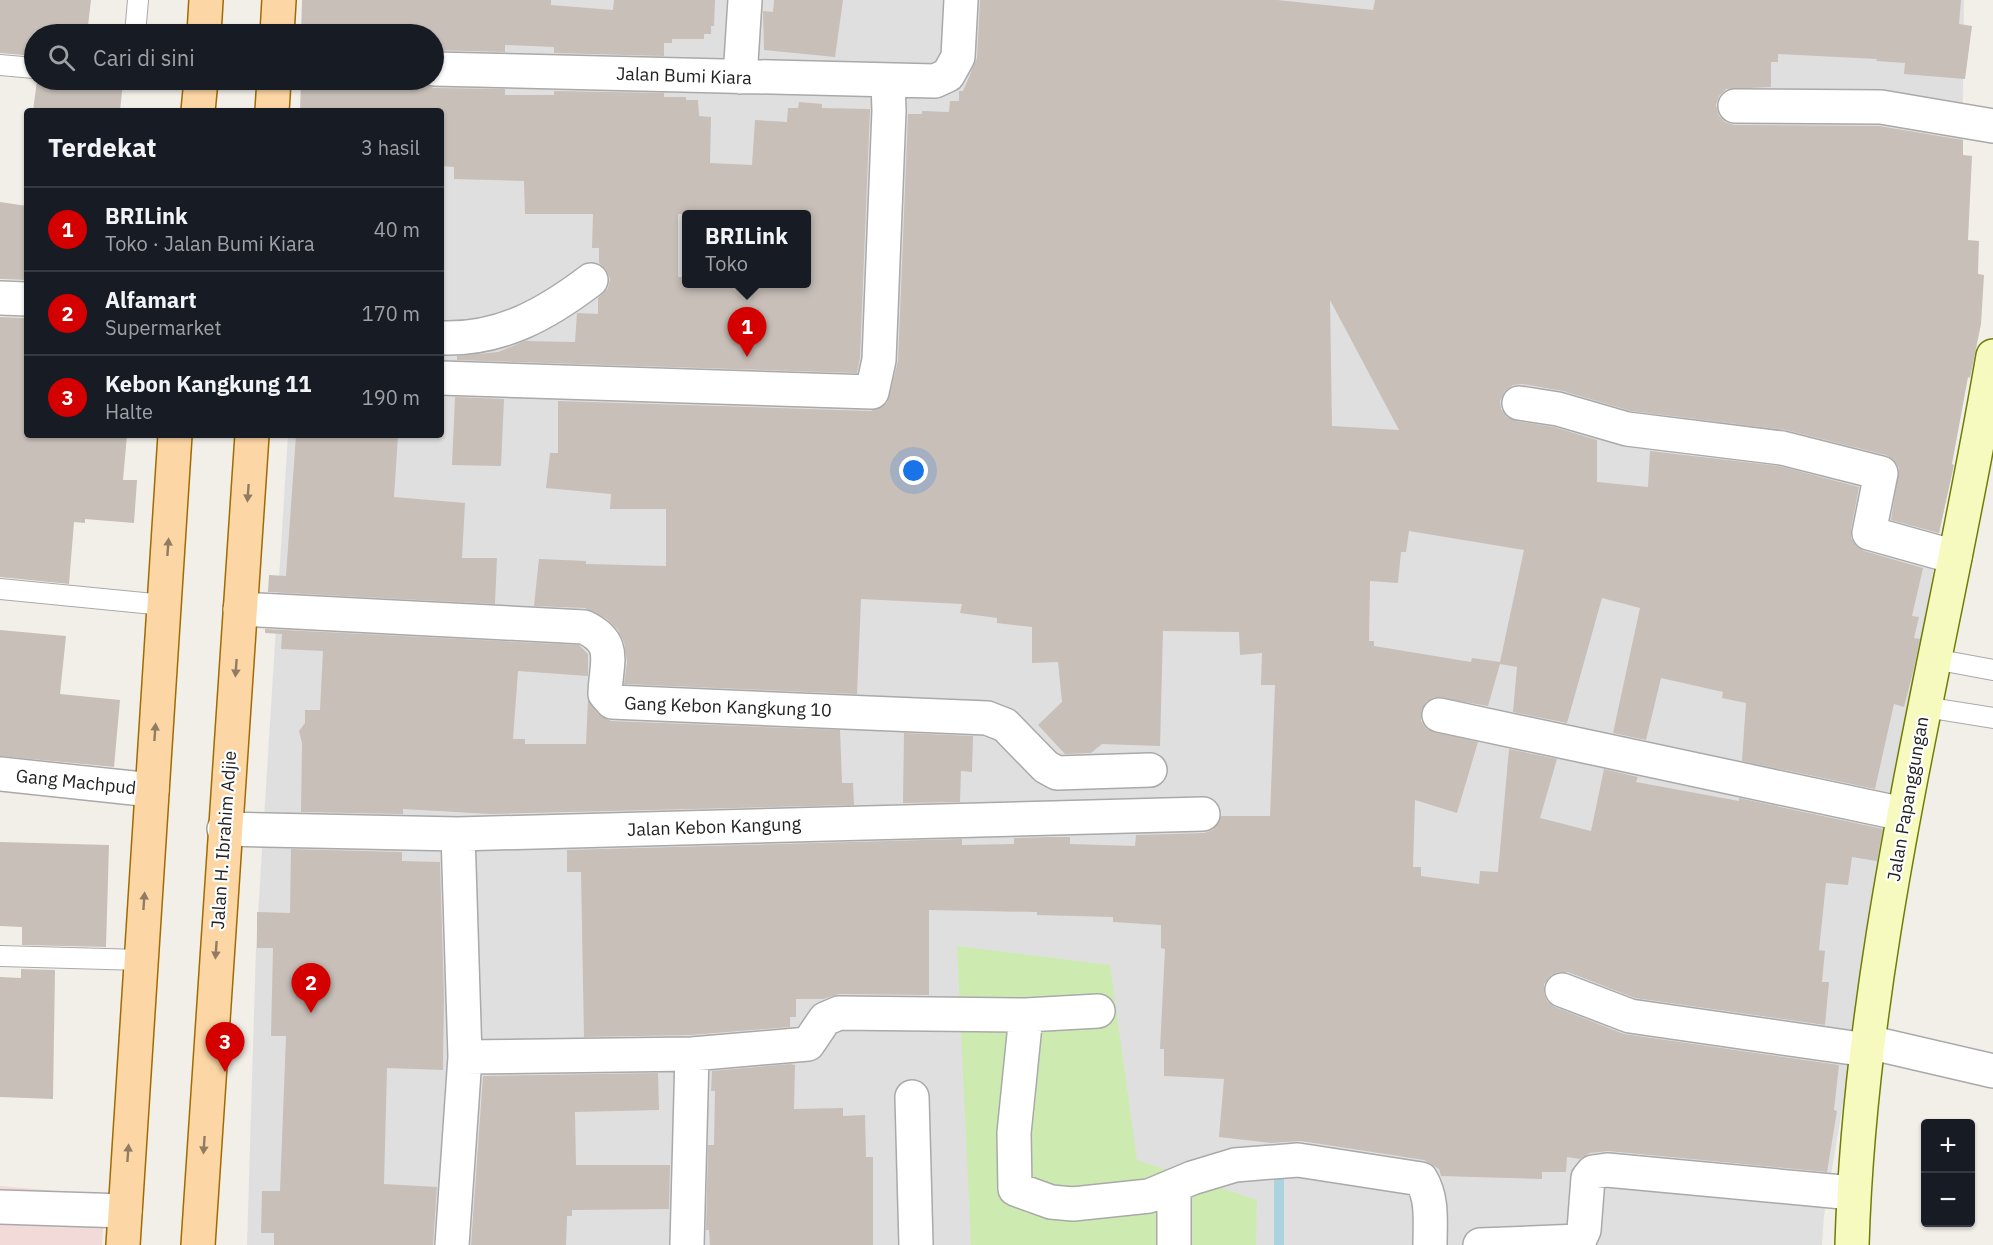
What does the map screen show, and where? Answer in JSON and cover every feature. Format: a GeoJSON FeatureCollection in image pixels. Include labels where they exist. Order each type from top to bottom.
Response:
{"type":"FeatureCollection","features":[{"type":"Feature","properties":{"kind":"main road"},"geometry":{"type":"LineString","coordinates":[[205,24],[206,0]]}},
{"type":"Feature","properties":{"kind":"main road"},"geometry":{"type":"LineString","coordinates":[[278,24],[279,0]]}},
{"type":"Feature","properties":{"kind":"main road"},"geometry":{"type":"LineString","coordinates":[[272,108],[273,90]]}},
{"type":"Feature","properties":{"kind":"main road"},"geometry":{"type":"LineString","coordinates":[[123,1245],[175,438]]}},
{"type":"Feature","properties":{"kind":"main road","name":"Jalan H. Ibrahim Adjie"},"geometry":{"type":"LineString","coordinates":[[198,1245],[252,438]]}},
{"type":"Feature","properties":{"kind":"street"},"geometry":{"type":"LineString","coordinates":[[740,77],[745,0]]}},
{"type":"Feature","properties":{"kind":"street","name":"Jalan Bumi Kiara"},"geometry":{"type":"LineString","coordinates":[[444,69],[935,81],[948,75],[958,57],[961,0]]}},
{"type":"Feature","properties":{"kind":"street"},"geometry":{"type":"LineString","coordinates":[[444,378],[872,392],[879,360],[888,81]]}},
{"type":"Feature","properties":{"kind":"street"},"geometry":{"type":"LineString","coordinates":[[1735,106],[1881,107],[1993,126]]}},
{"type":"Feature","properties":{"kind":"street"},"geometry":{"type":"LineString","coordinates":[[444,338],[500,330],[529,321],[561,302],[591,280]]}},
{"type":"Feature","properties":{"kind":"street"},"geometry":{"type":"LineString","coordinates":[[0,298],[24,299]]}},
{"type":"Feature","properties":{"kind":"street","name":"Jalan Papanggungan"},"geometry":{"type":"LineString","coordinates":[[1851,1245],[1853,1193],[1868,1046],[1904,814],[1955,557],[1986,439],[1993,356]]}},
{"type":"Feature","properties":{"kind":"street"},"geometry":{"type":"LineString","coordinates":[[1519,404],[1558,409],[1627,429],[1782,448],[1881,473],[1869,533],[1955,557]]}},
{"type":"Feature","properties":{"kind":"street","name":"Gang Kebon Kangkung 10"},"geometry":{"type":"LineString","coordinates":[[240,609],[584,627],[600,635],[607,644],[605,694],[612,702],[987,718],[1005,725],[1047,767],[1057,773],[1150,770]]}},
{"type":"Feature","properties":{"kind":"street"},"geometry":{"type":"LineString","coordinates":[[1439,715],[1904,814]]}},
{"type":"Feature","properties":{"kind":"street","name":"Gang Machpud"},"geometry":{"type":"LineString","coordinates":[[0,774],[152,790]]}},
{"type":"Feature","properties":{"kind":"street","name":"Jalan Kebon Kangung"},"geometry":{"type":"LineString","coordinates":[[224,829],[458,834],[1203,814]]}},
{"type":"Feature","properties":{"kind":"street"},"geometry":{"type":"LineString","coordinates":[[452,1245],[465,1057],[458,834]]}},
{"type":"Feature","properties":{"kind":"street"},"geometry":{"type":"LineString","coordinates":[[1562,990],[1630,1016],[1868,1046],[1993,1071]]}},
{"type":"Feature","properties":{"kind":"street"},"geometry":{"type":"LineString","coordinates":[[465,1057],[692,1054],[808,1044],[825,1019],[839,1013],[1026,1015],[1098,1011]]}},
{"type":"Feature","properties":{"kind":"street"},"geometry":{"type":"LineString","coordinates":[[1026,1015],[1014,1133],[1015,1189],[1051,1202],[1073,1204],[1149,1196],[1235,1165],[1298,1160],[1421,1179],[1430,1205],[1430,1245]]}},
{"type":"Feature","properties":{"kind":"street"},"geometry":{"type":"LineString","coordinates":[[687,1245],[692,1054]]}},
{"type":"Feature","properties":{"kind":"street"},"geometry":{"type":"LineString","coordinates":[[912,1097],[916,1245]]}},
{"type":"Feature","properties":{"kind":"street"},"geometry":{"type":"LineString","coordinates":[[1480,1245],[1579,1241],[1584,1230],[1588,1178],[1593,1172],[1607,1170],[1853,1193]]}},
{"type":"Feature","properties":{"kind":"street"},"geometry":{"type":"LineString","coordinates":[[1174,1186],[1174,1245]]}},
{"type":"Feature","properties":{"kind":"street"},"geometry":{"type":"LineString","coordinates":[[0,1207],[124,1211]]}},
{"type":"Feature","properties":{"kind":"lane"},"geometry":{"type":"LineString","coordinates":[[136,24],[138,0]]}},
{"type":"Feature","properties":{"kind":"lane"},"geometry":{"type":"LineString","coordinates":[[0,65],[24,67]]}},
{"type":"Feature","properties":{"kind":"lane"},"geometry":{"type":"LineString","coordinates":[[0,589],[164,605]]}},
{"type":"Feature","properties":{"kind":"lane"},"geometry":{"type":"LineString","coordinates":[[1934,659],[1992,669]]}},
{"type":"Feature","properties":{"kind":"lane"},"geometry":{"type":"LineString","coordinates":[[1925,707],[1993,718]]}},
{"type":"Feature","properties":{"kind":"lane"},"geometry":{"type":"LineString","coordinates":[[0,957],[141,960]]}},
{"type":"Feature","properties":{"kind":"shaded area"},"geometry":{"type":"Polygon","coordinates":[[[314,0],[1964,0],[1959,419],[1824,1216],[1822,1245],[247,1245],[256,947],[288,438],[444,438],[444,108],[307,108],[308,90],[444,90],[444,24],[313,24],[314,0]]]}},
{"type":"Feature","properties":{"kind":"shaded area"},"geometry":{"type":"Polygon","coordinates":[[[0,1186],[105,1195],[102,1245],[0,1245],[0,1186]]]}},
{"type":"Feature","properties":{"kind":"green space"},"geometry":{"type":"Polygon","coordinates":[[[957,946],[1110,965],[1137,1160],[1257,1200],[1256,1245],[971,1245],[957,946]]]}},
{"type":"Feature","properties":{"kind":"building"},"geometry":{"type":"Polygon","coordinates":[[[0,0],[91,0],[88,24],[24,24],[24,55],[0,53],[0,0]]]}},
{"type":"Feature","properties":{"kind":"building"},"geometry":{"type":"Polygon","coordinates":[[[302,0],[551,0],[551,5],[613,10],[614,0],[715,0],[714,26],[711,26],[711,34],[704,34],[704,39],[672,39],[672,43],[664,43],[664,56],[554,53],[554,47],[505,45],[505,52],[444,50],[444,24],[301,24],[302,0]]]}},
{"type":"Feature","properties":{"kind":"building"},"geometry":{"type":"Polygon","coordinates":[[[774,0],[843,0],[835,57],[764,50],[763,11],[773,12],[774,0]]]}},
{"type":"Feature","properties":{"kind":"building"},"geometry":{"type":"Polygon","coordinates":[[[980,0],[1277,0],[1373,10],[1375,0],[1961,0],[1959,24],[1972,26],[1965,79],[1904,74],[1905,63],[1876,61],[1877,59],[1778,54],[1778,62],[1771,62],[1771,87],[1726,89],[1719,96],[1716,105],[1719,116],[1725,122],[1734,125],[1879,126],[1963,140],[1963,155],[1972,156],[1968,240],[1979,241],[1978,274],[1984,275],[1981,324],[1970,378],[1968,377],[1952,464],[1954,465],[1939,533],[1891,520],[1899,468],[1894,460],[1886,455],[1786,430],[1631,411],[1563,391],[1522,384],[1513,385],[1505,391],[1500,401],[1501,409],[1507,417],[1516,421],[1554,427],[1597,440],[1597,482],[1648,487],[1650,451],[1779,466],[1859,487],[1851,529],[1851,538],[1856,546],[1864,551],[1923,568],[1912,616],[1919,617],[1914,638],[1920,639],[1913,672],[1904,707],[1894,704],[1875,789],[1742,761],[1746,703],[1722,698],[1723,692],[1661,678],[1646,740],[1613,733],[1640,608],[1602,598],[1567,723],[1513,712],[1517,667],[1500,664],[1488,706],[1434,697],[1426,702],[1421,712],[1421,721],[1427,729],[1478,742],[1457,813],[1415,800],[1413,867],[1421,867],[1421,876],[1479,884],[1480,871],[1498,872],[1509,749],[1557,759],[1540,818],[1591,831],[1604,769],[1638,777],[1636,782],[1739,801],[1739,798],[1883,829],[1877,861],[1852,857],[1848,885],[1826,883],[1819,950],[1825,951],[1822,982],[1829,982],[1825,1025],[1635,998],[1568,972],[1551,975],[1544,984],[1547,1001],[1555,1007],[1624,1034],[1839,1065],[1834,1110],[1837,1111],[1827,1172],[1608,1151],[1590,1153],[1580,1159],[1567,1157],[1566,1172],[1542,1172],[1542,1179],[1441,1176],[1439,1169],[1424,1160],[1301,1141],[1271,1143],[1219,1137],[1224,1079],[1164,1076],[1164,1049],[1160,1049],[1165,949],[1161,948],[1161,925],[1113,922],[1113,917],[1037,915],[1037,912],[929,910],[929,995],[839,994],[823,999],[796,999],[796,1017],[790,1017],[790,1027],[691,1035],[584,1037],[581,872],[567,872],[567,850],[962,839],[962,845],[1014,844],[1014,838],[1050,837],[1070,837],[1070,844],[1135,846],[1136,835],[1204,833],[1213,830],[1221,816],[1270,816],[1275,685],[1261,685],[1262,653],[1240,655],[1239,632],[1163,631],[1160,746],[1102,744],[1091,753],[1065,754],[1038,725],[1062,702],[1058,662],[1032,663],[1032,627],[997,623],[997,618],[960,613],[962,604],[861,599],[857,694],[624,684],[627,662],[624,642],[618,630],[607,619],[585,608],[534,606],[539,559],[586,561],[586,564],[666,566],[666,509],[610,509],[611,494],[546,488],[550,453],[558,453],[558,401],[871,411],[887,403],[898,361],[908,114],[922,114],[922,111],[949,112],[950,101],[959,101],[959,91],[963,91],[977,58],[980,0]],[[1330,300],[1332,426],[1399,430],[1330,300]],[[1409,531],[1406,552],[1401,552],[1398,583],[1370,581],[1369,641],[1374,641],[1374,646],[1471,662],[1472,658],[1500,662],[1524,550],[1409,531]]]}},
{"type":"Feature","properties":{"kind":"building"},"geometry":{"type":"Polygon","coordinates":[[[505,89],[505,95],[554,95],[554,91],[664,93],[664,97],[686,97],[686,100],[698,100],[699,116],[711,117],[710,163],[752,165],[755,120],[787,122],[788,108],[798,108],[799,102],[822,104],[822,108],[870,109],[860,358],[857,373],[457,360],[457,356],[498,352],[525,341],[575,342],[577,313],[598,314],[598,298],[608,288],[610,279],[606,269],[599,263],[599,248],[592,248],[593,214],[525,214],[524,181],[454,179],[454,167],[444,166],[444,108],[300,108],[301,90],[505,89]]]}},
{"type":"Feature","properties":{"kind":"building"},"geometry":{"type":"Polygon","coordinates":[[[36,90],[122,90],[120,108],[33,108],[36,90]]]}},
{"type":"Feature","properties":{"kind":"building"},"geometry":{"type":"Polygon","coordinates":[[[0,202],[24,206],[24,280],[0,279],[0,202]]]}},
{"type":"Feature","properties":{"kind":"building"},"geometry":{"type":"Polygon","coordinates":[[[0,317],[24,318],[24,438],[127,438],[123,480],[137,480],[134,523],[85,519],[85,523],[74,522],[69,584],[0,577],[0,317]]]}},
{"type":"Feature","properties":{"kind":"building"},"geometry":{"type":"Polygon","coordinates":[[[455,397],[504,399],[501,466],[452,465],[455,397]]]}},
{"type":"Feature","properties":{"kind":"building"},"geometry":{"type":"Polygon","coordinates":[[[296,438],[398,438],[394,497],[465,503],[462,558],[497,558],[495,604],[268,592],[269,575],[286,576],[296,438]]]}},
{"type":"Feature","properties":{"kind":"building"},"geometry":{"type":"Polygon","coordinates":[[[265,629],[579,645],[588,654],[588,676],[518,671],[513,739],[525,739],[525,744],[586,744],[588,699],[598,714],[611,721],[840,730],[842,783],[853,783],[854,805],[491,814],[403,809],[403,814],[301,812],[302,743],[299,731],[305,723],[305,710],[320,710],[323,651],[281,649],[282,634],[265,633],[265,629]]]}},
{"type":"Feature","properties":{"kind":"building"},"geometry":{"type":"Polygon","coordinates":[[[0,630],[66,636],[60,694],[120,700],[114,767],[0,756],[0,630]]]}},
{"type":"Feature","properties":{"kind":"building"},"geometry":{"type":"Polygon","coordinates":[[[904,733],[973,736],[972,772],[961,771],[960,802],[903,803],[904,733]]]}},
{"type":"Feature","properties":{"kind":"building"},"geometry":{"type":"Polygon","coordinates":[[[0,842],[109,845],[106,947],[22,945],[22,927],[0,926],[0,842]]]}},
{"type":"Feature","properties":{"kind":"building"},"geometry":{"type":"Polygon","coordinates":[[[291,849],[402,852],[402,861],[440,862],[444,996],[443,1070],[387,1068],[384,1184],[437,1187],[433,1245],[274,1245],[274,1233],[261,1233],[262,1191],[280,1191],[286,1036],[271,1036],[273,948],[257,948],[257,912],[290,913],[291,849]]]}},
{"type":"Feature","properties":{"kind":"building"},"geometry":{"type":"Polygon","coordinates":[[[21,969],[55,970],[53,1099],[0,1097],[0,977],[21,978],[21,969]]]}},
{"type":"Feature","properties":{"kind":"building"},"geometry":{"type":"Polygon","coordinates":[[[795,1065],[794,1109],[843,1108],[843,1116],[865,1115],[866,1157],[873,1157],[873,1245],[710,1245],[709,1230],[706,1230],[708,1145],[714,1145],[715,1091],[711,1091],[712,1071],[795,1065]]]}},
{"type":"Feature","properties":{"kind":"building"},"geometry":{"type":"Polygon","coordinates":[[[658,1073],[659,1110],[575,1112],[576,1165],[670,1165],[669,1209],[572,1210],[572,1216],[567,1216],[566,1245],[471,1245],[483,1076],[658,1073]]]}},
{"type":"Feature","properties":{"kind":"waterway"},"geometry":{"type":"LineString","coordinates":[[1279,1174],[1279,1245]]}},
{"type":"Feature","properties":{"kind":"place","name":"BRILink"},"geometry":{"type":"Point","coordinates":[747,357]}},
{"type":"Feature","properties":{"kind":"place","name":"Alfamart"},"geometry":{"type":"Point","coordinates":[311,1013]}},
{"type":"Feature","properties":{"kind":"place","name":"Kebon Kangkung 11"},"geometry":{"type":"Point","coordinates":[225,1072]}}]}
